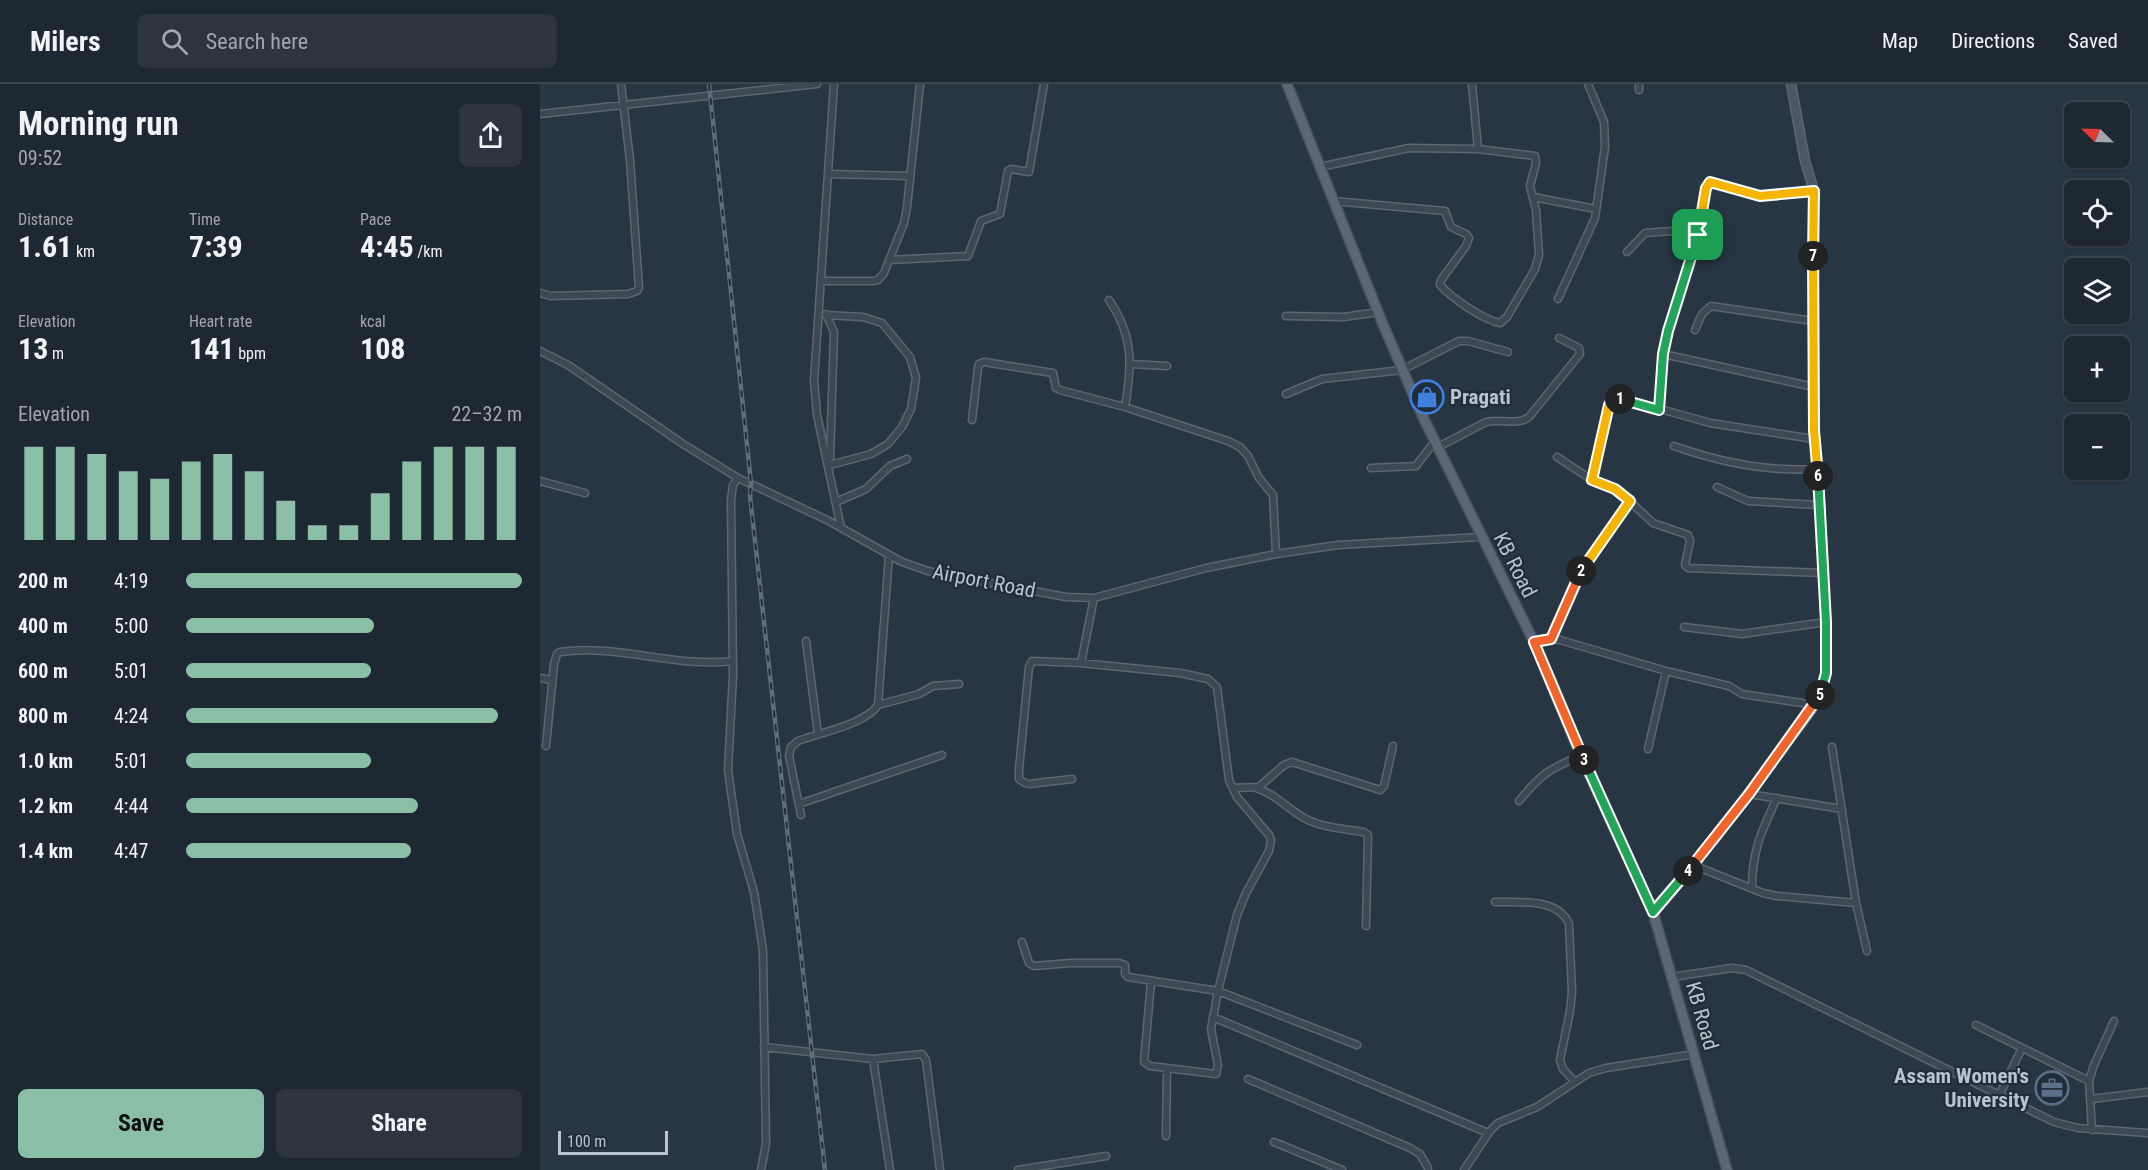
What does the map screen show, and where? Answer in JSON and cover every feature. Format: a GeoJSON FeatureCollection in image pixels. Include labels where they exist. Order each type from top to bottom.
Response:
{"type":"FeatureCollection","features":[{"type":"Feature","properties":{"kind":"main road","name":"KB Road"},"geometry":{"type":"LineString","coordinates":[[1287,84],[1402,370],[1480,537],[1534,642],[1581,756],[1653,912],[1727,1170]]}},
{"type":"Feature","properties":{"kind":"main road"},"geometry":{"type":"LineString","coordinates":[[1653,912],[1749,794],[1815,705],[1826,673],[1826,622],[1815,439],[1814,191],[1805,161],[1791,84]]}},
{"type":"Feature","properties":{"kind":"street"},"geometry":{"type":"LineString","coordinates":[[540,293],[551,296],[628,294],[639,288],[630,160],[621,84]]}},
{"type":"Feature","properties":{"kind":"street"},"geometry":{"type":"LineString","coordinates":[[540,114],[817,84]]}},
{"type":"Feature","properties":{"kind":"street"},"geometry":{"type":"LineString","coordinates":[[834,84],[814,381],[817,415],[841,528]]}},
{"type":"Feature","properties":{"kind":"street"},"geometry":{"type":"LineString","coordinates":[[821,281],[874,281],[881,278],[904,222],[920,84]]}},
{"type":"Feature","properties":{"kind":"street"},"geometry":{"type":"LineString","coordinates":[[890,260],[968,256],[976,229],[981,221],[1000,214],[1008,171],[1011,169],[1029,172],[1044,84]]}},
{"type":"Feature","properties":{"kind":"street"},"geometry":{"type":"LineString","coordinates":[[1472,84],[1478,149]]}},
{"type":"Feature","properties":{"kind":"street"},"geometry":{"type":"LineString","coordinates":[[1558,299],[1592,226],[1605,147],[1605,129],[1601,114],[1588,84]]}},
{"type":"Feature","properties":{"kind":"street"},"geometry":{"type":"LineString","coordinates":[[1320,167],[1401,149],[1478,149],[1535,156],[1536,163],[1530,186],[1536,210],[1539,248],[1537,261],[1507,317],[1500,323],[1484,317],[1440,285],[1469,238],[1466,234],[1451,227],[1445,211],[1333,201]]}},
{"type":"Feature","properties":{"kind":"street"},"geometry":{"type":"LineString","coordinates":[[828,174],[910,176]]}},
{"type":"Feature","properties":{"kind":"street"},"geometry":{"type":"LineString","coordinates":[[1659,410],[1663,354],[1672,315],[1698,235],[1706,188],[1710,182],[1760,196],[1814,191]]}},
{"type":"Feature","properties":{"kind":"street"},"geometry":{"type":"LineString","coordinates":[[1533,197],[1596,208]]}},
{"type":"Feature","properties":{"kind":"street"},"geometry":{"type":"LineString","coordinates":[[1627,252],[1645,233],[1676,231],[1698,235]]}},
{"type":"Feature","properties":{"kind":"street"},"geometry":{"type":"LineString","coordinates":[[1109,300],[1122,322],[1131,364],[1125,407]]}},
{"type":"Feature","properties":{"kind":"street"},"geometry":{"type":"LineString","coordinates":[[820,304],[834,332],[830,468]]}},
{"type":"Feature","properties":{"kind":"street"},"geometry":{"type":"LineString","coordinates":[[1695,330],[1702,314],[1711,306],[1813,321]]}},
{"type":"Feature","properties":{"kind":"street"},"geometry":{"type":"LineString","coordinates":[[1286,316],[1351,317],[1378,312]]}},
{"type":"Feature","properties":{"kind":"street"},"geometry":{"type":"LineString","coordinates":[[826,315],[863,317],[882,323],[910,357],[916,378],[911,409],[902,427],[888,444],[871,454],[830,468]]}},
{"type":"Feature","properties":{"kind":"street"},"geometry":{"type":"LineString","coordinates":[[1371,468],[1416,466],[1437,444],[1486,422],[1493,420],[1521,422],[1529,417],[1580,354],[1578,348],[1559,338]]}},
{"type":"Feature","properties":{"kind":"street"},"geometry":{"type":"LineString","coordinates":[[1286,394],[1322,379],[1402,370],[1459,341],[1468,341],[1508,352]]}},
{"type":"Feature","properties":{"kind":"street","name":"Airport Road"},"geometry":{"type":"LineString","coordinates":[[540,351],[568,365],[683,444],[738,478],[917,568],[948,575],[1066,597],[1094,598],[1206,567],[1276,554],[1348,544],[1480,537]]}},
{"type":"Feature","properties":{"kind":"street"},"geometry":{"type":"LineString","coordinates":[[1663,354],[1814,387]]}},
{"type":"Feature","properties":{"kind":"street"},"geometry":{"type":"LineString","coordinates":[[972,420],[978,368],[979,364],[984,362],[1053,373],[1058,389],[1125,407],[1233,443],[1244,451],[1262,483],[1273,495],[1276,554]]}},
{"type":"Feature","properties":{"kind":"street"},"geometry":{"type":"LineString","coordinates":[[1131,364],[1167,366]]}},
{"type":"Feature","properties":{"kind":"street"},"geometry":{"type":"LineString","coordinates":[[1592,480],[1609,405],[1617,398],[1710,423],[1815,439]]}},
{"type":"Feature","properties":{"kind":"street"},"geometry":{"type":"LineString","coordinates":[[1674,446],[1760,468],[1818,469]]}},
{"type":"Feature","properties":{"kind":"street"},"geometry":{"type":"LineString","coordinates":[[1557,457],[1592,480],[1615,489],[1653,523],[1688,535],[1690,541],[1685,565],[1688,568],[1823,573]]}},
{"type":"Feature","properties":{"kind":"street"},"geometry":{"type":"LineString","coordinates":[[836,502],[870,487],[890,466],[907,459]]}},
{"type":"Feature","properties":{"kind":"street"},"geometry":{"type":"LineString","coordinates":[[738,478],[732,490],[730,527],[733,661],[728,770],[737,834],[754,892],[761,930],[764,972],[766,1144],[761,1170]]}},
{"type":"Feature","properties":{"kind":"street"},"geometry":{"type":"LineString","coordinates":[[540,481],[585,493]]}},
{"type":"Feature","properties":{"kind":"street"},"geometry":{"type":"LineString","coordinates":[[1718,487],[1748,501],[1819,506]]}},
{"type":"Feature","properties":{"kind":"street"},"geometry":{"type":"LineString","coordinates":[[1551,639],[1581,572],[1630,501]]}},
{"type":"Feature","properties":{"kind":"street"},"geometry":{"type":"LineString","coordinates":[[801,815],[789,751],[798,741],[864,718],[878,705],[889,555]]}},
{"type":"Feature","properties":{"kind":"street"},"geometry":{"type":"LineString","coordinates":[[1081,663],[1094,598]]}},
{"type":"Feature","properties":{"kind":"street"},"geometry":{"type":"LineString","coordinates":[[1684,627],[1742,634],[1826,622]]}},
{"type":"Feature","properties":{"kind":"street"},"geometry":{"type":"LineString","coordinates":[[1534,642],[1551,639],[1729,686],[1745,695],[1815,705]]}},
{"type":"Feature","properties":{"kind":"street"},"geometry":{"type":"LineString","coordinates":[[806,641],[818,734]]}},
{"type":"Feature","properties":{"kind":"street"},"geometry":{"type":"LineString","coordinates":[[546,746],[552,680],[557,654],[565,651],[614,651],[701,664],[733,661]]}},
{"type":"Feature","properties":{"kind":"street"},"geometry":{"type":"LineString","coordinates":[[1072,779],[1025,783],[1019,779],[1030,664],[1037,661],[1081,663],[1180,673],[1202,677],[1213,682],[1219,694],[1227,770],[1233,789],[1269,835],[1270,846],[1236,915],[1218,991],[1211,1036],[1218,1071],[1212,1075],[1146,1065],[1143,1059],[1151,982]]}},
{"type":"Feature","properties":{"kind":"street"},"geometry":{"type":"LineString","coordinates":[[1647,749],[1666,671]]}},
{"type":"Feature","properties":{"kind":"street"},"geometry":{"type":"LineString","coordinates":[[540,678],[552,680]]}},
{"type":"Feature","properties":{"kind":"street"},"geometry":{"type":"LineString","coordinates":[[878,705],[919,694],[933,686],[959,684]]}},
{"type":"Feature","properties":{"kind":"street"},"geometry":{"type":"LineString","coordinates":[[1256,788],[1284,765],[1292,762],[1380,790],[1384,786],[1393,746]]}},
{"type":"Feature","properties":{"kind":"street"},"geometry":{"type":"LineString","coordinates":[[1832,747],[1856,903],[1867,951]]}},
{"type":"Feature","properties":{"kind":"street"},"geometry":{"type":"LineString","coordinates":[[799,804],[942,755]]}},
{"type":"Feature","properties":{"kind":"street"},"geometry":{"type":"LineString","coordinates":[[1519,801],[1551,768],[1581,756]]}},
{"type":"Feature","properties":{"kind":"street"},"geometry":{"type":"LineString","coordinates":[[1233,789],[1256,788],[1272,794],[1294,812],[1314,823],[1367,833],[1366,926]]}},
{"type":"Feature","properties":{"kind":"street"},"geometry":{"type":"LineString","coordinates":[[1749,794],[1842,809]]}},
{"type":"Feature","properties":{"kind":"street"},"geometry":{"type":"LineString","coordinates":[[1752,889],[1752,868],[1756,848],[1777,798]]}},
{"type":"Feature","properties":{"kind":"street"},"geometry":{"type":"LineString","coordinates":[[1693,865],[1752,889],[1777,896],[1856,903]]}},
{"type":"Feature","properties":{"kind":"street"},"geometry":{"type":"LineString","coordinates":[[1495,902],[1546,906],[1558,910],[1567,919],[1572,992],[1560,1060],[1563,1069],[1575,1082]]}},
{"type":"Feature","properties":{"kind":"street"},"geometry":{"type":"LineString","coordinates":[[1022,942],[1029,963],[1034,966],[1119,963],[1125,965],[1125,974],[1128,977],[1218,991],[1357,1045]]}},
{"type":"Feature","properties":{"kind":"street"},"geometry":{"type":"LineString","coordinates":[[1672,976],[1732,968],[1746,970],[2054,1122],[2092,1130],[2148,1133]]}},
{"type":"Feature","properties":{"kind":"street"},"geometry":{"type":"LineString","coordinates":[[1213,1017],[1488,1133]]}},
{"type":"Feature","properties":{"kind":"street"},"geometry":{"type":"LineString","coordinates":[[2092,1130],[2092,1099],[2089,1081],[2114,1021]]}},
{"type":"Feature","properties":{"kind":"street"},"geometry":{"type":"LineString","coordinates":[[1976,1025],[2089,1081]]}},
{"type":"Feature","properties":{"kind":"street"},"geometry":{"type":"LineString","coordinates":[[764,1047],[873,1059],[922,1054],[925,1056],[940,1170]]}},
{"type":"Feature","properties":{"kind":"street"},"geometry":{"type":"LineString","coordinates":[[1999,1096],[2022,1048]]}},
{"type":"Feature","properties":{"kind":"street"},"geometry":{"type":"LineString","coordinates":[[1464,1170],[1488,1133],[1498,1123],[1537,1107],[1589,1073],[1606,1068],[1695,1054]]}},
{"type":"Feature","properties":{"kind":"street"},"geometry":{"type":"LineString","coordinates":[[873,1059],[890,1170]]}},
{"type":"Feature","properties":{"kind":"street"},"geometry":{"type":"LineString","coordinates":[[1166,1136],[1167,1069]]}},
{"type":"Feature","properties":{"kind":"street"},"geometry":{"type":"LineString","coordinates":[[1248,1080],[1410,1148],[1420,1154],[1428,1169]]}},
{"type":"Feature","properties":{"kind":"street"},"geometry":{"type":"LineString","coordinates":[[2092,1099],[2141,1091],[2148,1092]]}},
{"type":"Feature","properties":{"kind":"street"},"geometry":{"type":"LineString","coordinates":[[1274,1142],[1342,1170]]}},
{"type":"Feature","properties":{"kind":"street"},"geometry":{"type":"LineString","coordinates":[[1018,1170],[1106,1156]]}},
{"type":"Feature","properties":{"kind":"railway"},"geometry":{"type":"LineString","coordinates":[[709,84],[751,483],[750,496],[825,1170]]}},
{"type":"Feature","properties":{"kind":"place","name":"Pragati"},"geometry":{"type":"Point","coordinates":[1427,397]}},
{"type":"Feature","properties":{"kind":"place","name":"Assam Women's University"},"geometry":{"type":"Point","coordinates":[2052,1088]}},
{"type":"Feature","properties":{"kind":"route"},"geometry":{"type":"LineString","coordinates":[[1710,182],[1753,196],[1814,191],[1814,430],[1826,622],[1826,673],[1825,682],[1815,705],[1743,802],[1653,912],[1581,756],[1534,642],[1551,639],[1581,572],[1630,501],[1615,489],[1592,480],[1609,405],[1617,398],[1659,410],[1663,354],[1668,331],[1698,235],[1706,188],[1710,182]]}}]}
